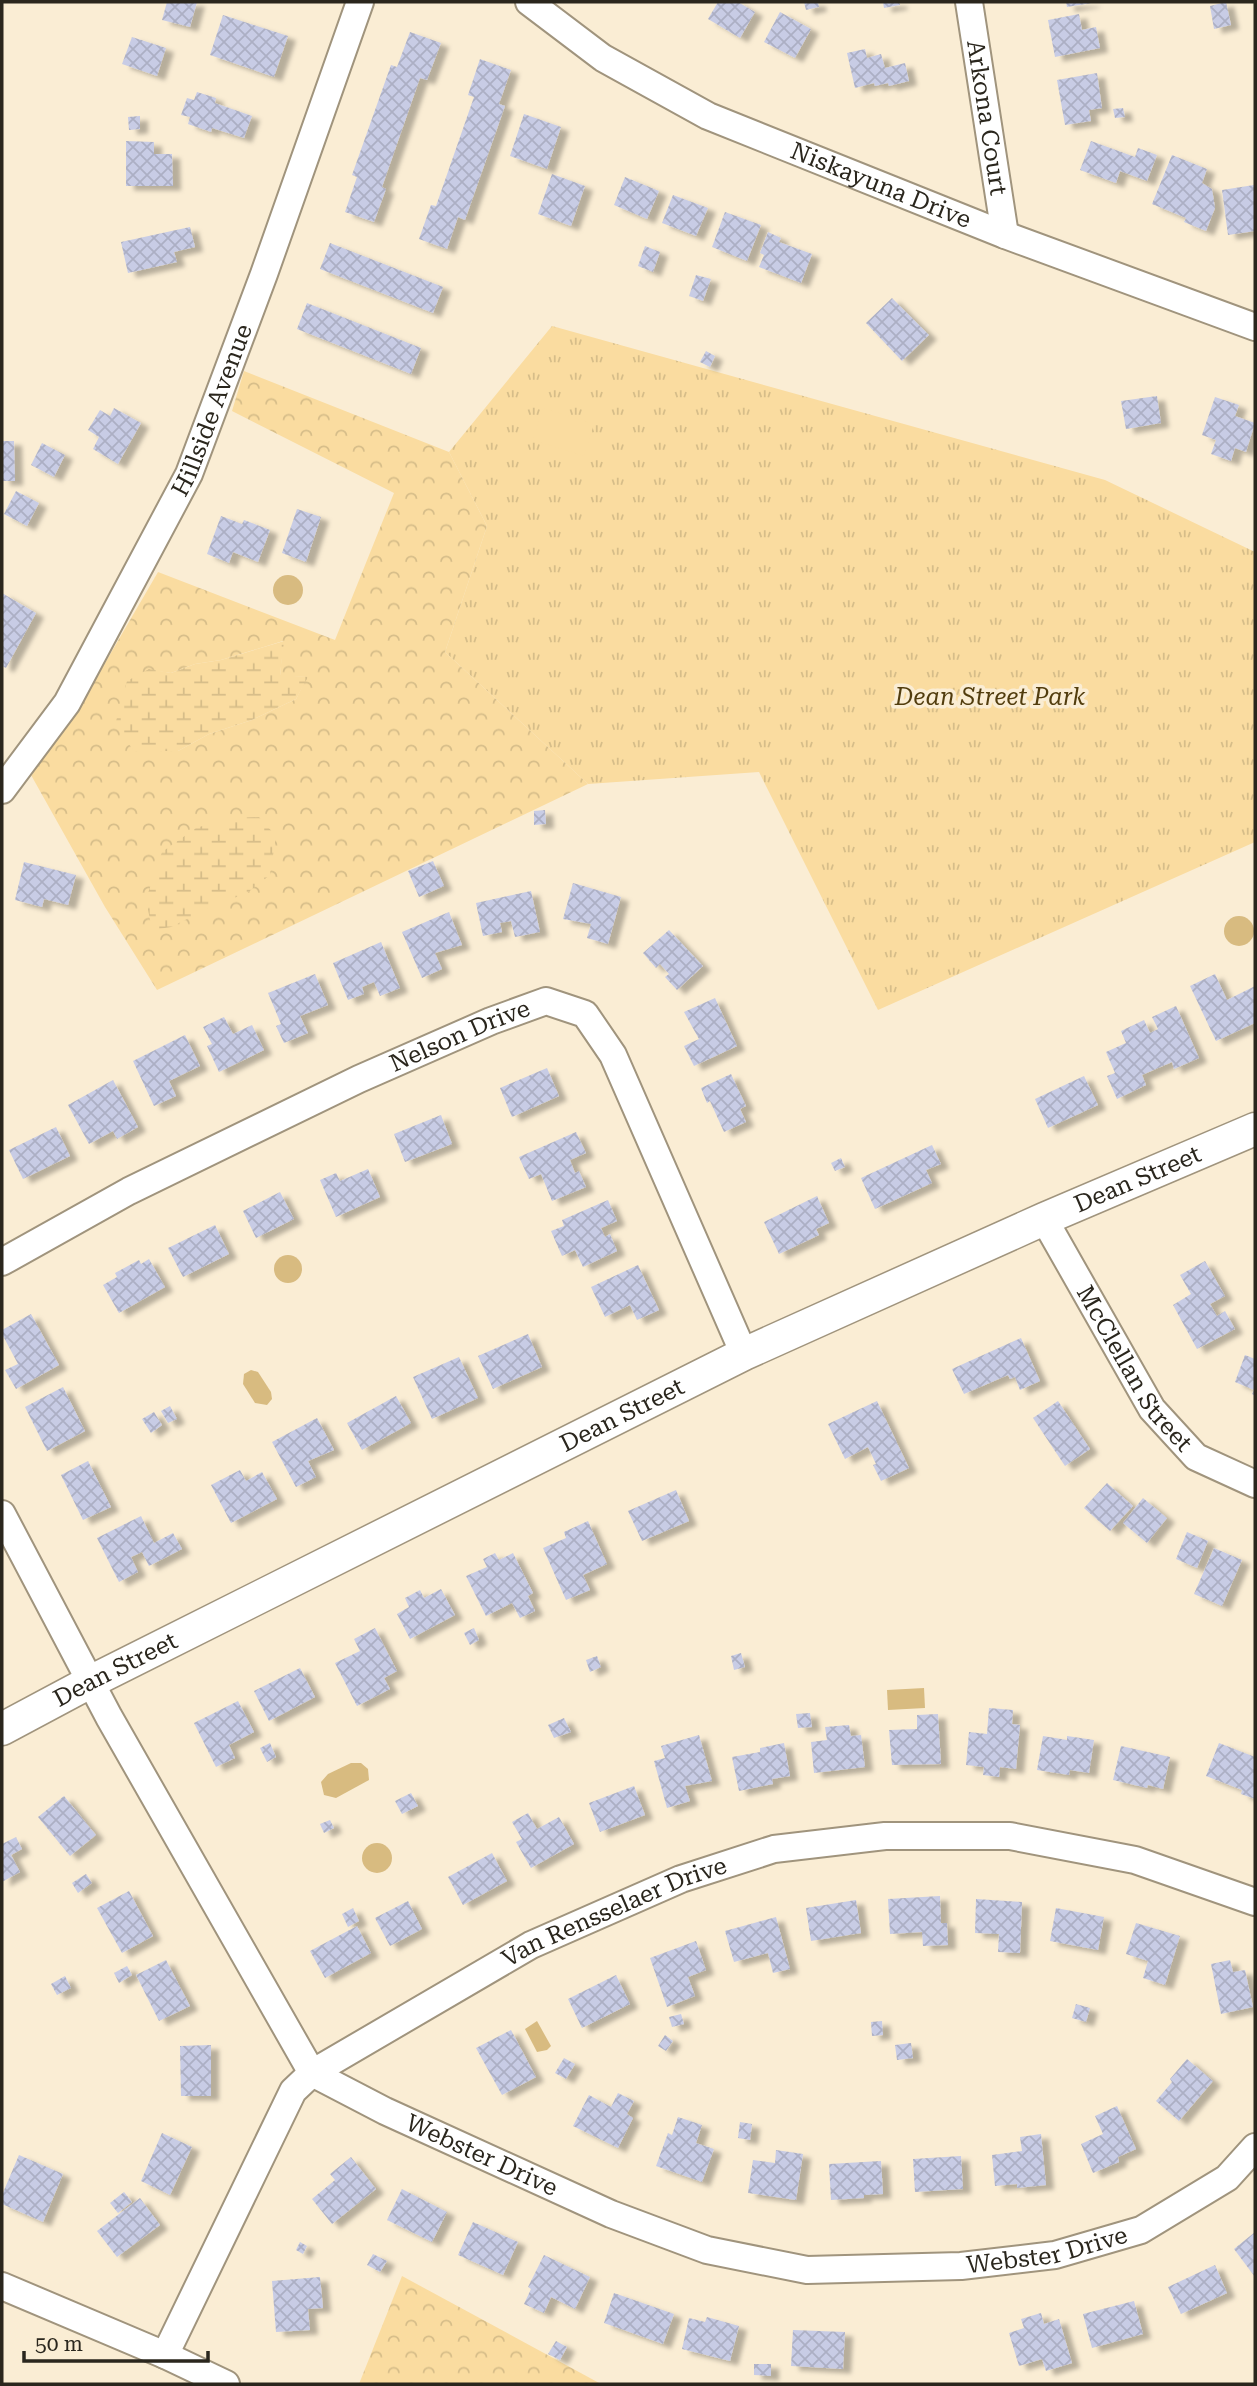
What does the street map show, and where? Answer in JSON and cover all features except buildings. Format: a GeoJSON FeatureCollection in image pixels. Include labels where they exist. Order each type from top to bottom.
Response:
{"type":"FeatureCollection","features":[{"type":"Feature","properties":{"kind":"street","name":"Hillside Avenue"},"geometry":{"type":"LineString","coordinates":[[2,790],[66,703],[189,474],[264,274],[360,2]]}},
{"type":"Feature","properties":{"kind":"street","name":"Niskayuna Drive"},"geometry":{"type":"LineString","coordinates":[[529,2],[603,58],[708,116],[1005,235],[1255,327]]}},
{"type":"Feature","properties":{"kind":"street","name":"Arkona Court"},"geometry":{"type":"LineString","coordinates":[[969,2],[1005,235]]}},
{"type":"Feature","properties":{"kind":"street","name":"Nelson Drive"},"geometry":{"type":"LineString","coordinates":[[2,1262],[129,1191],[359,1079],[491,1021],[546,1001],[585,1014],[612,1055],[744,1353]]}},
{"type":"Feature","properties":{"kind":"street","name":"Dean Street"},"geometry":{"type":"LineString","coordinates":[[2,1729],[90,1682],[744,1353],[1044,1219],[1255,1129]]}},
{"type":"Feature","properties":{"kind":"street","name":"McClellan Street"},"geometry":{"type":"LineString","coordinates":[[1044,1219],[1152,1409],[1196,1457],[1255,1485]]}},
{"type":"Feature","properties":{"kind":"street"},"geometry":{"type":"LineString","coordinates":[[2,1514],[90,1682],[312,2073]]}},
{"type":"Feature","properties":{"kind":"street","name":"Van Rensselaer Drive"},"geometry":{"type":"LineString","coordinates":[[164,2355],[293,2091],[312,2073],[531,1945],[681,1879],[774,1849],[886,1836],[1010,1836],[1135,1860],[1255,1902]]}},
{"type":"Feature","properties":{"kind":"street","name":"Webster Drive"},"geometry":{"type":"LineString","coordinates":[[312,2073],[385,2111],[611,2214],[707,2250],[807,2270],[961,2266],[1055,2255],[1141,2230],[1227,2178],[1255,2147]]}},
{"type":"Feature","properties":{"kind":"street"},"geometry":{"type":"LineString","coordinates":[[2,2286],[226,2384]]}},
{"type":"Feature","properties":{"kind":"green space","name":"Dean Street Park"},"geometry":{"type":"Polygon","coordinates":[[[552,326],[1105,480],[1255,552],[1255,842],[878,1010],[759,772],[588,784],[445,652],[487,526],[449,452],[552,326]]]}},
{"type":"Feature","properties":{"kind":"green space"},"geometry":{"type":"Polygon","coordinates":[[[244,371],[449,452],[487,526],[445,652],[588,784],[157,990],[105,907],[31,775],[73,718],[158,572],[335,640],[394,493],[232,411],[244,371]],[[283,641],[171,673],[149,670],[178,751],[209,734],[252,720],[296,699],[307,677],[280,676],[283,641]]]}},
{"type":"Feature","properties":{"kind":"green space"},"geometry":{"type":"Polygon","coordinates":[[[543,408],[594,424],[584,456],[533,440],[543,408]]]}},
{"type":"Feature","properties":{"kind":"green space"},"geometry":{"type":"Polygon","coordinates":[[[284,641],[280,675],[308,677],[296,699],[252,720],[209,734],[178,751],[134,751],[115,725],[127,681],[149,669],[171,673],[195,664],[221,660],[284,641]]]}},
{"type":"Feature","properties":{"kind":"green space"},"geometry":{"type":"Polygon","coordinates":[[[259,817],[276,836],[270,875],[247,893],[171,927],[152,930],[146,899],[162,852],[196,828],[229,818],[259,817]]]}},
{"type":"Feature","properties":{"kind":"green space"},"geometry":{"type":"Polygon","coordinates":[[[402,2276],[601,2384],[359,2384],[402,2276]]]}},
{"type":"Feature","properties":{"kind":"shaded area"},"geometry":{"type":"Polygon","coordinates":[[[288,575],[299,579],[303,590],[299,601],[288,605],[277,601],[273,590],[277,579],[288,575]]]}},
{"type":"Feature","properties":{"kind":"shaded area"},"geometry":{"type":"Polygon","coordinates":[[[1239,916],[1250,920],[1254,931],[1250,942],[1239,946],[1228,942],[1224,931],[1228,920],[1239,916]]]}},
{"type":"Feature","properties":{"kind":"shaded area"},"geometry":{"type":"Polygon","coordinates":[[[288,1255],[298,1259],[302,1269],[298,1279],[288,1283],[278,1279],[274,1269],[278,1259],[288,1255]]]}},
{"type":"Feature","properties":{"kind":"shaded area"},"geometry":{"type":"Polygon","coordinates":[[[251,1370],[258,1372],[271,1392],[272,1399],[267,1405],[255,1403],[243,1384],[244,1374],[251,1370]]]}},
{"type":"Feature","properties":{"kind":"shaded area"},"geometry":{"type":"Polygon","coordinates":[[[924,1688],[925,1708],[888,1710],[887,1690],[924,1688]]]}},
{"type":"Feature","properties":{"kind":"shaded area"},"geometry":{"type":"Polygon","coordinates":[[[351,1763],[361,1763],[368,1769],[369,1780],[336,1798],[324,1795],[321,1782],[328,1774],[351,1763]]]}},
{"type":"Feature","properties":{"kind":"shaded area"},"geometry":{"type":"Polygon","coordinates":[[[377,1843],[388,1847],[392,1858],[388,1869],[377,1873],[366,1869],[362,1858],[366,1847],[377,1843]]]}},
{"type":"Feature","properties":{"kind":"shaded area"},"geometry":{"type":"Polygon","coordinates":[[[537,2021],[551,2046],[547,2050],[537,2052],[525,2029],[537,2021]]]}}]}
